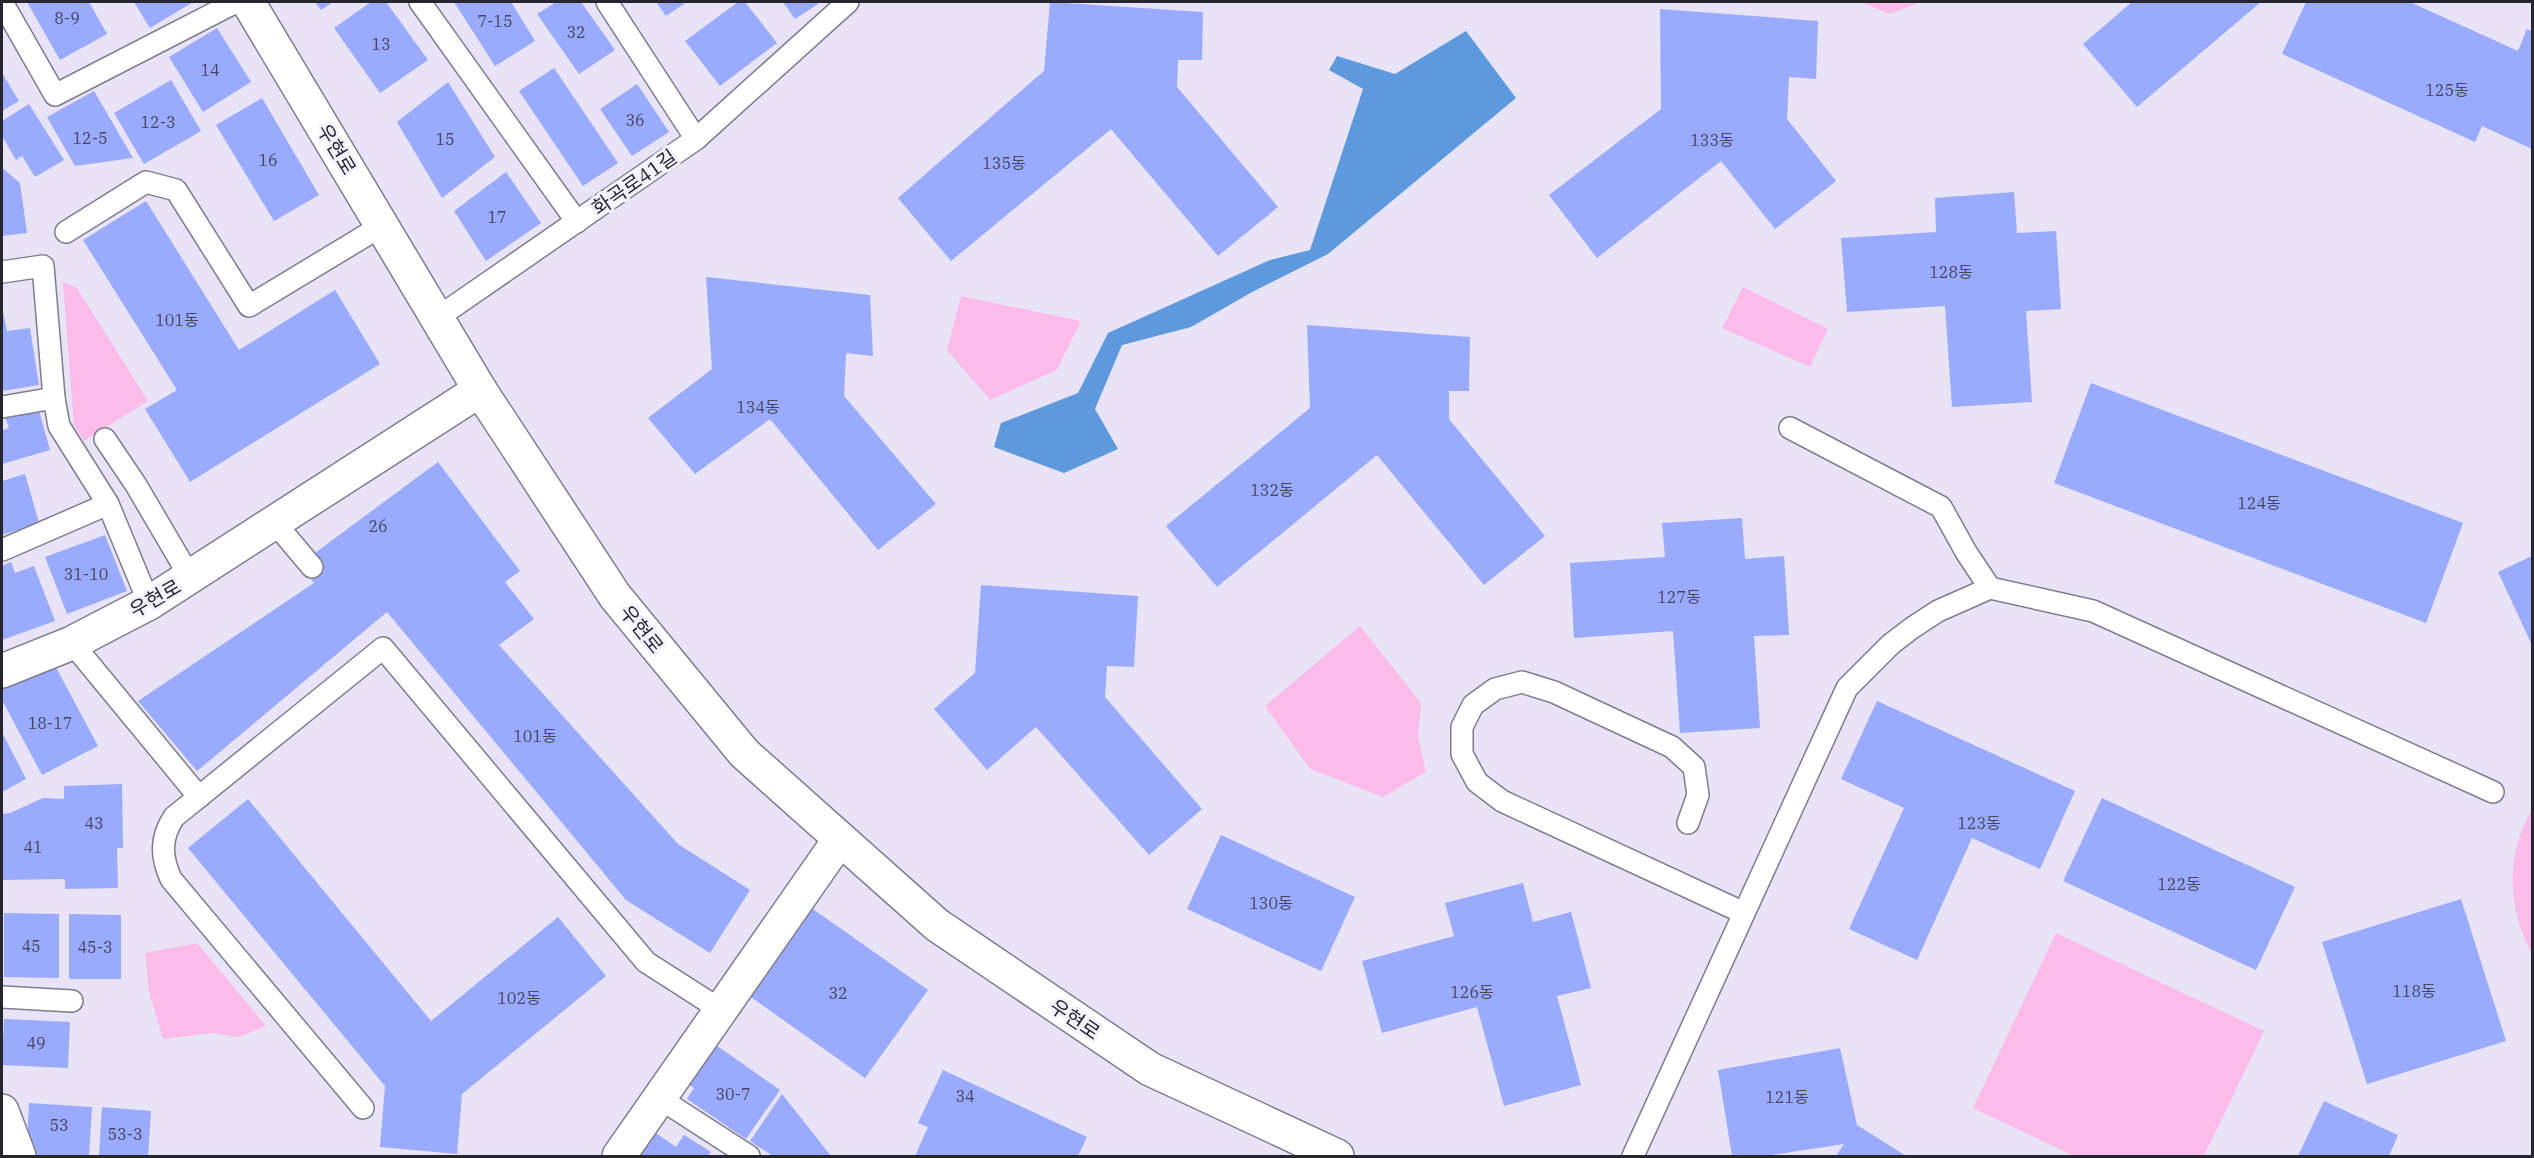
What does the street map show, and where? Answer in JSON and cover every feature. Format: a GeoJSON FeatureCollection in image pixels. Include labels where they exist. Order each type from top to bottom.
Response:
{"type":"FeatureCollection","features":[{"type":"Feature","properties":{"kind":"street","name":"우현로"},"geometry":{"type":"LineString","coordinates":[[248,2],[480,390],[615,596],[744,753],[937,926],[1150,1069],[1337,1156]]}},
{"type":"Feature","properties":{"kind":"street","name":"우현로"},"geometry":{"type":"LineString","coordinates":[[2,671],[72,643],[149,603],[480,390]]}},
{"type":"Feature","properties":{"kind":"street"},"geometry":{"type":"LineString","coordinates":[[619,1156],[840,839]]}},
{"type":"Feature","properties":{"kind":"street"},"geometry":{"type":"LineString","coordinates":[[2,1111],[19,1156]]}},
{"type":"Feature","properties":{"kind":"lane"},"geometry":{"type":"LineString","coordinates":[[2,2],[55,95],[236,2]]}},
{"type":"Feature","properties":{"kind":"lane"},"geometry":{"type":"LineString","coordinates":[[420,2],[577,222]]}},
{"type":"Feature","properties":{"kind":"lane","name":"화곡로41길"},"geometry":{"type":"LineString","coordinates":[[437,318],[696,139],[607,2]]}},
{"type":"Feature","properties":{"kind":"lane"},"geometry":{"type":"LineString","coordinates":[[696,139],[848,2]]}},
{"type":"Feature","properties":{"kind":"lane"},"geometry":{"type":"LineString","coordinates":[[66,232],[146,182],[176,190],[249,306],[383,225]]}},
{"type":"Feature","properties":{"kind":"lane"},"geometry":{"type":"LineString","coordinates":[[2,272],[43,266],[54,398],[59,426],[108,504],[149,603]]}},
{"type":"Feature","properties":{"kind":"lane"},"geometry":{"type":"LineString","coordinates":[[2,406],[54,398]]}},
{"type":"Feature","properties":{"kind":"lane"},"geometry":{"type":"LineString","coordinates":[[1790,428],[1941,507],[1966,552],[1990,588]]}},
{"type":"Feature","properties":{"kind":"lane"},"geometry":{"type":"LineString","coordinates":[[105,439],[136,485],[190,577]]}},
{"type":"Feature","properties":{"kind":"lane"},"geometry":{"type":"LineString","coordinates":[[2,549],[108,504]]}},
{"type":"Feature","properties":{"kind":"lane"},"geometry":{"type":"LineString","coordinates":[[275,523],[312,567]]}},
{"type":"Feature","properties":{"kind":"lane"},"geometry":{"type":"LineString","coordinates":[[1633,1156],[1847,688],[1882,651],[1912,628],[1938,611],[1990,588],[2093,611],[2493,792]]}},
{"type":"Feature","properties":{"kind":"lane"},"geometry":{"type":"LineString","coordinates":[[72,643],[198,797]]}},
{"type":"Feature","properties":{"kind":"lane"},"geometry":{"type":"LineString","coordinates":[[363,1108],[171,879],[164,864],[164,832],[174,817],[383,648],[646,962],[721,1010]]}},
{"type":"Feature","properties":{"kind":"lane"},"geometry":{"type":"LineString","coordinates":[[1688,823],[1698,795],[1694,767],[1672,747],[1554,692],[1522,682],[1495,689],[1473,705],[1462,727],[1462,754],[1477,782],[1502,801],[1744,913]]}},
{"type":"Feature","properties":{"kind":"lane"},"geometry":{"type":"LineString","coordinates":[[2,997],[72,1001]]}},
{"type":"Feature","properties":{"kind":"lane"},"geometry":{"type":"LineString","coordinates":[[659,1098],[749,1156]]}},
{"type":"Feature","properties":{"kind":"shaded area"},"geometry":{"type":"Polygon","coordinates":[[[1860,2],[1921,2],[1890,14],[1860,2]]]}},
{"type":"Feature","properties":{"kind":"shaded area"},"geometry":{"type":"Polygon","coordinates":[[[63,282],[77,288],[148,401],[84,441],[74,425],[63,282]]]}},
{"type":"Feature","properties":{"kind":"shaded area"},"geometry":{"type":"Polygon","coordinates":[[[1743,287],[1828,329],[1810,367],[1722,328],[1743,287]]]}},
{"type":"Feature","properties":{"kind":"shaded area"},"geometry":{"type":"Polygon","coordinates":[[[961,296],[1081,321],[1057,370],[990,400],[947,350],[961,296]]]}},
{"type":"Feature","properties":{"kind":"shaded area"},"geometry":{"type":"Polygon","coordinates":[[[1360,626],[1421,703],[1418,737],[1426,772],[1383,797],[1310,769],[1265,706],[1360,626]]]}},
{"type":"Feature","properties":{"kind":"shaded area"},"geometry":{"type":"Polygon","coordinates":[[[2532,810],[2532,954],[2518,918],[2512,882],[2517,845],[2532,810]]]}},
{"type":"Feature","properties":{"kind":"shaded area"},"geometry":{"type":"Polygon","coordinates":[[[2056,933],[2264,1031],[2204,1156],[2074,1156],[1973,1108],[2056,933]]]}},
{"type":"Feature","properties":{"kind":"shaded area"},"geometry":{"type":"Polygon","coordinates":[[[197,943],[266,1026],[238,1037],[212,1033],[163,1039],[149,992],[145,953],[197,943]]]}},
{"type":"Feature","properties":{"kind":"water"},"geometry":{"type":"Polygon","coordinates":[[[1466,31],[1516,98],[1328,254],[1254,291],[1191,327],[1122,345],[1095,409],[1118,449],[1064,473],[994,447],[1001,423],[1078,393],[1108,333],[1270,260],[1310,250],[1363,89],[1329,70],[1337,56],[1395,74],[1466,31]]]}},
{"type":"Feature","properties":{"kind":"building"},"geometry":{"type":"Polygon","coordinates":[[[27,2],[89,2],[107,34],[60,60],[27,2]]]}},
{"type":"Feature","properties":{"kind":"building"},"geometry":{"type":"Polygon","coordinates":[[[134,2],[193,2],[150,28],[134,2]]]}},
{"type":"Feature","properties":{"kind":"building"},"geometry":{"type":"Polygon","coordinates":[[[315,2],[333,2],[321,10],[315,2]]]}},
{"type":"Feature","properties":{"kind":"building"},"geometry":{"type":"Polygon","coordinates":[[[371,2],[386,2],[428,60],[380,93],[334,28],[371,2]]]}},
{"type":"Feature","properties":{"kind":"building"},"geometry":{"type":"Polygon","coordinates":[[[454,2],[511,2],[535,41],[495,66],[454,2]]]}},
{"type":"Feature","properties":{"kind":"building"},"geometry":{"type":"Polygon","coordinates":[[[556,2],[581,2],[615,50],[579,74],[537,14],[556,2]]]}},
{"type":"Feature","properties":{"kind":"building"},"geometry":{"type":"Polygon","coordinates":[[[656,2],[687,2],[666,16],[656,2]]]}},
{"type":"Feature","properties":{"kind":"building"},"geometry":{"type":"Polygon","coordinates":[[[738,2],[745,2],[777,43],[720,86],[685,41],[738,2]]]}},
{"type":"Feature","properties":{"kind":"building"},"geometry":{"type":"Polygon","coordinates":[[[783,2],[821,2],[795,19],[783,2]]]}},
{"type":"Feature","properties":{"kind":"building"},"geometry":{"type":"Polygon","coordinates":[[[1050,2],[1203,12],[1202,60],[1178,60],[1177,87],[1278,207],[1218,256],[1111,129],[951,261],[898,198],[1044,71],[1050,2]]]}},
{"type":"Feature","properties":{"kind":"building"},"geometry":{"type":"Polygon","coordinates":[[[2132,2],[2261,2],[2137,107],[2083,44],[2132,2]]]}},
{"type":"Feature","properties":{"kind":"building"},"geometry":{"type":"Polygon","coordinates":[[[2306,2],[2410,2],[2518,51],[2527,29],[2532,32],[2532,149],[2482,126],[2475,142],[2282,54],[2306,2]]]}},
{"type":"Feature","properties":{"kind":"building"},"geometry":{"type":"Polygon","coordinates":[[[1660,9],[1818,21],[1816,79],[1789,77],[1787,119],[1836,181],[1775,229],[1721,161],[1597,258],[1549,195],[1661,109],[1660,9]]]}},
{"type":"Feature","properties":{"kind":"building"},"geometry":{"type":"Polygon","coordinates":[[[217,28],[251,82],[203,112],[169,57],[217,28]]]}},
{"type":"Feature","properties":{"kind":"building"},"geometry":{"type":"Polygon","coordinates":[[[554,68],[618,163],[583,186],[519,91],[554,68]]]}},
{"type":"Feature","properties":{"kind":"building"},"geometry":{"type":"Polygon","coordinates":[[[2,73],[19,101],[2,111],[2,73]]]}},
{"type":"Feature","properties":{"kind":"building"},"geometry":{"type":"Polygon","coordinates":[[[171,80],[201,131],[144,164],[114,113],[171,80]]]}},
{"type":"Feature","properties":{"kind":"building"},"geometry":{"type":"Polygon","coordinates":[[[448,82],[495,157],[442,198],[397,122],[448,82]]]}},
{"type":"Feature","properties":{"kind":"building"},"geometry":{"type":"Polygon","coordinates":[[[637,84],[669,132],[632,156],[600,109],[637,84]]]}},
{"type":"Feature","properties":{"kind":"building"},"geometry":{"type":"Polygon","coordinates":[[[94,91],[133,158],[75,166],[47,117],[94,91]]]}},
{"type":"Feature","properties":{"kind":"building"},"geometry":{"type":"Polygon","coordinates":[[[262,98],[319,195],[274,221],[216,125],[262,98]]]}},
{"type":"Feature","properties":{"kind":"building"},"geometry":{"type":"Polygon","coordinates":[[[29,104],[64,160],[35,177],[22,156],[16,160],[2,136],[2,121],[29,104]]]}},
{"type":"Feature","properties":{"kind":"building"},"geometry":{"type":"Polygon","coordinates":[[[2,168],[20,183],[27,233],[2,236],[2,168]]]}},
{"type":"Feature","properties":{"kind":"building"},"geometry":{"type":"Polygon","coordinates":[[[506,172],[541,223],[486,261],[454,211],[506,172]]]}},
{"type":"Feature","properties":{"kind":"building"},"geometry":{"type":"Polygon","coordinates":[[[2014,192],[2017,233],[2056,231],[2061,309],[2026,311],[2032,402],[1952,407],[1945,306],[1847,312],[1841,238],[1936,232],[1935,198],[2014,192]]]}},
{"type":"Feature","properties":{"kind":"building"},"geometry":{"type":"Polygon","coordinates":[[[146,201],[239,350],[335,290],[380,364],[190,482],[145,409],[177,390],[83,240],[146,201]]]}},
{"type":"Feature","properties":{"kind":"building"},"geometry":{"type":"Polygon","coordinates":[[[706,277],[870,295],[873,356],[846,353],[844,396],[936,504],[878,550],[770,419],[695,474],[648,418],[712,369],[706,277]]]}},
{"type":"Feature","properties":{"kind":"building"},"geometry":{"type":"Polygon","coordinates":[[[2,307],[7,331],[30,328],[39,385],[2,391],[2,307]]]}},
{"type":"Feature","properties":{"kind":"building"},"geometry":{"type":"Polygon","coordinates":[[[1307,325],[1470,337],[1469,391],[1449,391],[1449,419],[1545,536],[1484,585],[1377,455],[1217,587],[1166,526],[1310,408],[1307,325]]]}},
{"type":"Feature","properties":{"kind":"building"},"geometry":{"type":"Polygon","coordinates":[[[2091,383],[2463,523],[2426,623],[2054,483],[2091,383]]]}},
{"type":"Feature","properties":{"kind":"building"},"geometry":{"type":"Polygon","coordinates":[[[38,407],[50,450],[2,464],[2,430],[9,428],[5,416],[38,407]]]}},
{"type":"Feature","properties":{"kind":"building"},"geometry":{"type":"Polygon","coordinates":[[[438,462],[520,571],[505,582],[534,619],[499,645],[678,844],[750,890],[710,953],[626,900],[387,612],[197,771],[138,701],[314,583],[300,564],[438,462]]]}},
{"type":"Feature","properties":{"kind":"building"},"geometry":{"type":"Polygon","coordinates":[[[25,474],[39,523],[2,535],[2,481],[25,474]]]}},
{"type":"Feature","properties":{"kind":"building"},"geometry":{"type":"Polygon","coordinates":[[[1742,518],[1745,559],[1784,556],[1789,635],[1754,636],[1760,728],[1680,733],[1673,631],[1574,638],[1570,563],[1665,557],[1662,523],[1742,518]]]}},
{"type":"Feature","properties":{"kind":"building"},"geometry":{"type":"Polygon","coordinates":[[[105,535],[127,591],[67,614],[45,557],[105,535]]]}},
{"type":"Feature","properties":{"kind":"building"},"geometry":{"type":"Polygon","coordinates":[[[2532,556],[2532,645],[2498,572],[2532,556]]]}},
{"type":"Feature","properties":{"kind":"building"},"geometry":{"type":"Polygon","coordinates":[[[11,562],[15,573],[34,566],[55,621],[2,640],[2,566],[11,562]]]}},
{"type":"Feature","properties":{"kind":"building"},"geometry":{"type":"Polygon","coordinates":[[[981,585],[1138,596],[1134,667],[1107,666],[1105,697],[1202,809],[1149,855],[1036,727],[987,770],[934,709],[975,673],[981,585]]]}},
{"type":"Feature","properties":{"kind":"building"},"geometry":{"type":"Polygon","coordinates":[[[52,660],[98,746],[42,775],[2,700],[2,687],[52,660]]]}},
{"type":"Feature","properties":{"kind":"building"},"geometry":{"type":"Polygon","coordinates":[[[1877,701],[2075,791],[2040,869],[1972,838],[1917,960],[1849,929],[1904,808],[1841,779],[1877,701]]]}},
{"type":"Feature","properties":{"kind":"building"},"geometry":{"type":"Polygon","coordinates":[[[2,732],[26,779],[2,792],[2,732]]]}},
{"type":"Feature","properties":{"kind":"building"},"geometry":{"type":"Polygon","coordinates":[[[122,784],[123,848],[117,848],[118,888],[65,889],[65,879],[2,880],[2,814],[10,813],[43,798],[64,799],[64,786],[122,784]]]}},
{"type":"Feature","properties":{"kind":"building"},"geometry":{"type":"Polygon","coordinates":[[[2102,798],[2295,887],[2256,970],[2063,881],[2102,798]]]}},
{"type":"Feature","properties":{"kind":"building"},"geometry":{"type":"Polygon","coordinates":[[[248,799],[431,1021],[558,917],[606,976],[462,1094],[457,1154],[380,1147],[385,1086],[188,848],[248,799]]]}},
{"type":"Feature","properties":{"kind":"building"},"geometry":{"type":"Polygon","coordinates":[[[1221,835],[1355,897],[1321,971],[1187,909],[1221,835]]]}},
{"type":"Feature","properties":{"kind":"building"},"geometry":{"type":"Polygon","coordinates":[[[1523,883],[1533,922],[1571,912],[1591,988],[1557,996],[1581,1085],[1504,1106],[1477,1007],[1382,1033],[1362,961],[1454,936],[1445,903],[1523,883]]]}},
{"type":"Feature","properties":{"kind":"building"},"geometry":{"type":"Polygon","coordinates":[[[2461,899],[2506,1041],[2367,1084],[2322,942],[2461,899]]]}},
{"type":"Feature","properties":{"kind":"building"},"geometry":{"type":"Polygon","coordinates":[[[810,907],[928,990],[865,1078],[748,995],[810,907]]]}},
{"type":"Feature","properties":{"kind":"building"},"geometry":{"type":"Polygon","coordinates":[[[4,913],[59,914],[59,978],[4,977],[4,913]]]}},
{"type":"Feature","properties":{"kind":"building"},"geometry":{"type":"Polygon","coordinates":[[[69,914],[121,915],[121,979],[69,979],[69,914]]]}},
{"type":"Feature","properties":{"kind":"building"},"geometry":{"type":"Polygon","coordinates":[[[4,1019],[70,1022],[68,1068],[2,1065],[4,1019]]]}},
{"type":"Feature","properties":{"kind":"building"},"geometry":{"type":"Polygon","coordinates":[[[710,1041],[780,1090],[746,1139],[687,1099],[694,1088],[683,1080],[710,1041]]]}},
{"type":"Feature","properties":{"kind":"building"},"geometry":{"type":"Polygon","coordinates":[[[1840,1048],[1857,1125],[1906,1156],[1836,1156],[1844,1144],[1765,1156],[1732,1156],[1718,1070],[1840,1048]]]}},
{"type":"Feature","properties":{"kind":"building"},"geometry":{"type":"Polygon","coordinates":[[[943,1070],[1087,1137],[1078,1156],[915,1156],[928,1127],[918,1123],[943,1070]]]}},
{"type":"Feature","properties":{"kind":"building"},"geometry":{"type":"Polygon","coordinates":[[[782,1094],[831,1156],[773,1156],[750,1141],[782,1094]]]}},
{"type":"Feature","properties":{"kind":"building"},"geometry":{"type":"Polygon","coordinates":[[[2324,1101],[2398,1135],[2389,1156],[2298,1156],[2324,1101]]]}},
{"type":"Feature","properties":{"kind":"building"},"geometry":{"type":"Polygon","coordinates":[[[29,1103],[92,1107],[89,1156],[33,1156],[34,1143],[27,1142],[29,1103]]]}},
{"type":"Feature","properties":{"kind":"building"},"geometry":{"type":"Polygon","coordinates":[[[102,1107],[151,1111],[148,1156],[99,1156],[102,1107]]]}},
{"type":"Feature","properties":{"kind":"building"},"geometry":{"type":"Polygon","coordinates":[[[653,1131],[676,1147],[684,1135],[711,1152],[708,1156],[637,1156],[653,1131]]]}}]}
